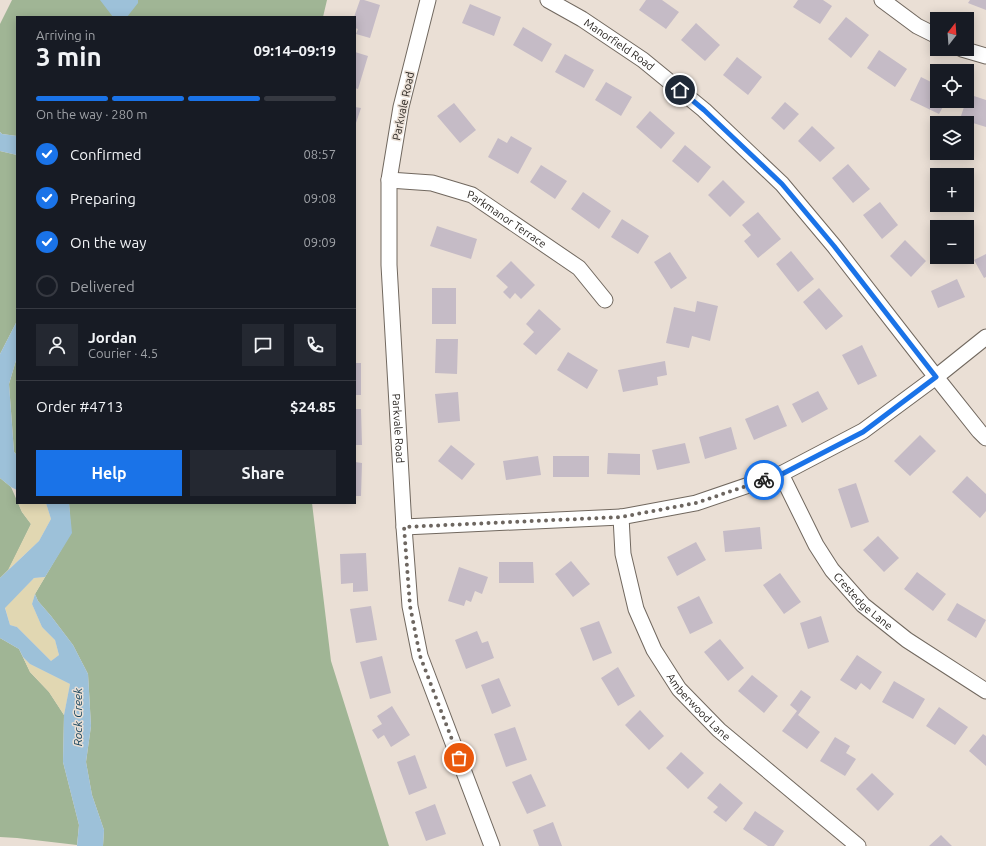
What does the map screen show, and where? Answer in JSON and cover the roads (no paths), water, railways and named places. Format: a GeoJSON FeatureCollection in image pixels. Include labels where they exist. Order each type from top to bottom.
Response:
{"type":"FeatureCollection","features":[{"type":"Feature","properties":{"kind":"street","name":"Parkvale Road"},"geometry":{"type":"LineString","coordinates":[[428,0],[401,107],[389,180],[388,265],[404,527],[410,606],[420,656],[492,846]]}},
{"type":"Feature","properties":{"kind":"street","name":"Manorfield Road"},"geometry":{"type":"LineString","coordinates":[[548,0],[582,19],[642,60],[704,110],[782,184],[834,246],[936,377],[986,438]]}},
{"type":"Feature","properties":{"kind":"street"},"geometry":{"type":"LineString","coordinates":[[882,0],[918,26],[930,32]]}},
{"type":"Feature","properties":{"kind":"street"},"geometry":{"type":"LineString","coordinates":[[974,52],[986,56]]}},
{"type":"Feature","properties":{"kind":"street","name":"Parkmanor Terrace"},"geometry":{"type":"LineString","coordinates":[[389,180],[432,183],[472,195],[579,268],[605,300]]}},
{"type":"Feature","properties":{"kind":"street"},"geometry":{"type":"LineString","coordinates":[[404,527],[621,517],[696,503],[782,474],[863,432],[986,337]]}},
{"type":"Feature","properties":{"kind":"street","name":"Crestedge Lane"},"geometry":{"type":"LineString","coordinates":[[782,474],[816,545],[832,570],[863,605],[906,640],[986,691]]}},
{"type":"Feature","properties":{"kind":"street","name":"Amberwood Lane"},"geometry":{"type":"LineString","coordinates":[[621,517],[623,554],[636,609],[654,650],[679,689],[719,730],[858,846]]}},
{"type":"Feature","properties":{"kind":"water"},"geometry":{"type":"Polygon","coordinates":[[[100,0],[138,0],[138,3],[128,16],[112,16],[100,0]]]}},
{"type":"Feature","properties":{"kind":"water"},"geometry":{"type":"Polygon","coordinates":[[[0,132],[2,134],[16,136],[16,155],[0,151],[0,132]]]}},
{"type":"Feature","properties":{"kind":"water"},"geometry":{"type":"Polygon","coordinates":[[[16,323],[16,360],[9,384],[14,452],[16,454],[16,490],[0,478],[0,354],[16,323]]]}},
{"type":"Feature","properties":{"kind":"water","name":"Rock Creek"},"geometry":{"type":"Polygon","coordinates":[[[46,504],[69,504],[72,533],[45,577],[34,578],[5,608],[10,625],[17,627],[51,661],[59,655],[55,640],[42,627],[32,604],[35,594],[38,601],[73,645],[88,674],[91,726],[86,762],[92,795],[104,830],[103,846],[77,846],[79,825],[63,762],[64,715],[70,684],[30,664],[23,657],[19,649],[0,638],[0,578],[39,541],[51,519],[46,504]]]}}]}
